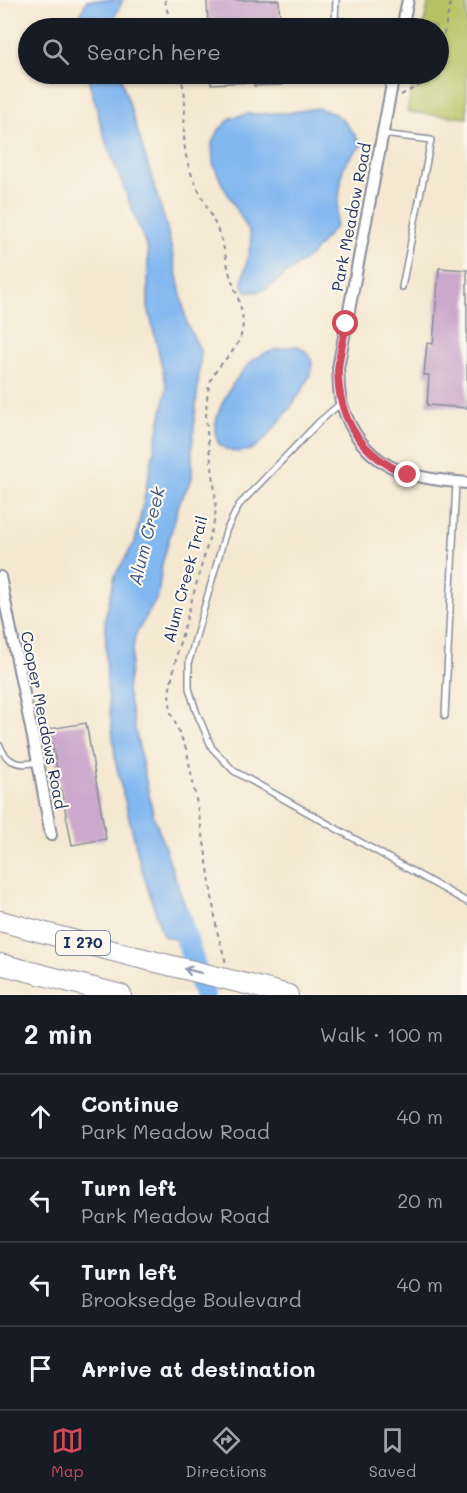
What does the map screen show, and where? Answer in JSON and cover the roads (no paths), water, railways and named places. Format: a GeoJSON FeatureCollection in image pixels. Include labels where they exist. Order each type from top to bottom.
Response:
{"type":"FeatureCollection","features":[{"type":"Feature","properties":{"kind":"highway","name":"I 270"},"geometry":{"type":"LineString","coordinates":[[0,921],[288,995]]}},
{"type":"Feature","properties":{"kind":"highway","name":"I 270"},"geometry":{"type":"LineString","coordinates":[[0,964],[121,995]]}},
{"type":"Feature","properties":{"kind":"street"},"geometry":{"type":"LineString","coordinates":[[404,18],[408,0]]}},
{"type":"Feature","properties":{"kind":"street","name":"Park Meadow Road"},"geometry":{"type":"LineString","coordinates":[[392,84],[338,368],[341,404],[355,436],[388,466],[420,477],[461,483]]}},
{"type":"Feature","properties":{"kind":"street","name":"Cooper Meadows Road"},"geometry":{"type":"LineString","coordinates":[[0,577],[51,835]]}},
{"type":"Feature","properties":{"kind":"lane"},"geometry":{"type":"LineString","coordinates":[[335,18],[336,0]]}},
{"type":"Feature","properties":{"kind":"lane"},"geometry":{"type":"LineString","coordinates":[[382,134],[431,140],[402,287]]}},
{"type":"Feature","properties":{"kind":"lane"},"geometry":{"type":"LineString","coordinates":[[341,404],[319,422],[238,505],[226,531],[189,661],[189,688],[212,748],[234,771],[467,902]]}},
{"type":"Feature","properties":{"kind":"lane"},"geometry":{"type":"LineString","coordinates":[[445,716],[461,483]]}},
{"type":"Feature","properties":{"kind":"lane"},"geometry":{"type":"LineString","coordinates":[[0,746],[7,758],[17,764],[26,765],[38,762]]}},
{"type":"Feature","properties":{"kind":"water"},"geometry":{"type":"Polygon","coordinates":[[[87,0],[123,0],[114,18],[79,18],[87,0]]]}},
{"type":"Feature","properties":{"kind":"water"},"geometry":{"type":"Polygon","coordinates":[[[90,84],[123,84],[167,228],[187,324],[201,352],[192,449],[192,478],[179,504],[162,564],[158,596],[135,636],[127,691],[153,814],[199,946],[163,936],[140,863],[116,764],[107,685],[105,619],[115,575],[135,542],[167,388],[148,307],[148,250],[105,139],[90,84]]]}},
{"type":"Feature","properties":{"kind":"water"},"geometry":{"type":"Polygon","coordinates":[[[317,108],[339,117],[348,125],[362,145],[343,168],[335,227],[311,255],[268,288],[257,292],[247,292],[242,283],[251,243],[250,233],[222,184],[213,163],[212,143],[219,130],[231,118],[247,114],[287,113],[317,108]]]}},
{"type":"Feature","properties":{"kind":"water"},"geometry":{"type":"Polygon","coordinates":[[[298,346],[307,353],[312,363],[311,372],[299,395],[280,421],[254,448],[241,452],[228,450],[219,443],[215,432],[222,404],[238,376],[255,359],[265,353],[298,346]]]}},
{"type":"Feature","properties":{"kind":"waterway","name":"Alum Creek"},"geometry":{"type":"LineString","coordinates":[[179,915],[204,995]]}}]}
